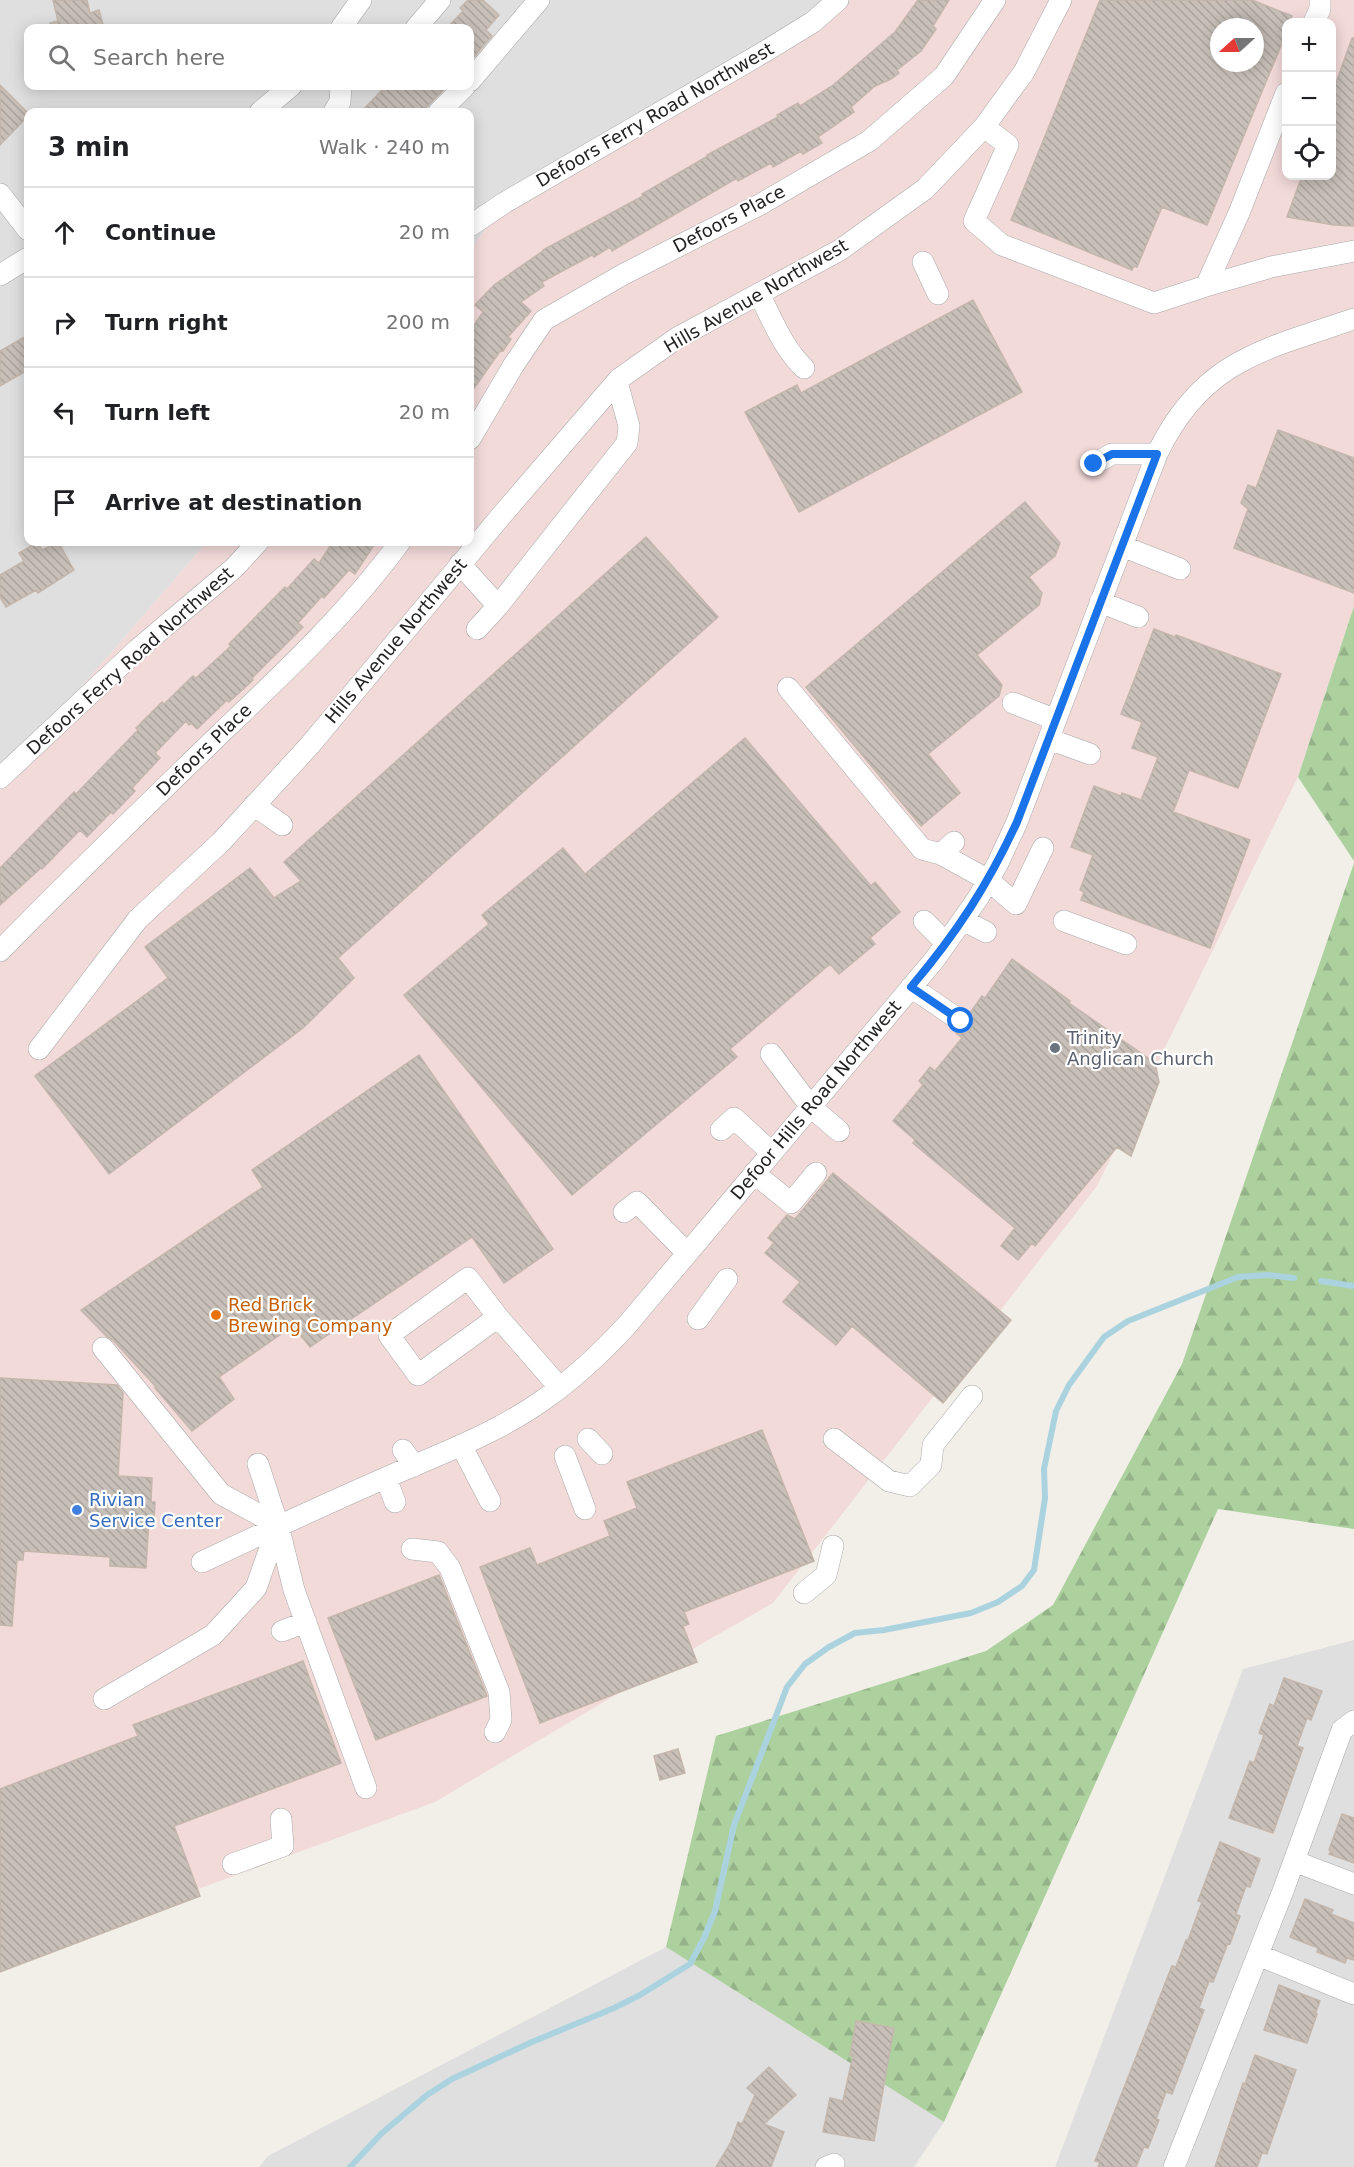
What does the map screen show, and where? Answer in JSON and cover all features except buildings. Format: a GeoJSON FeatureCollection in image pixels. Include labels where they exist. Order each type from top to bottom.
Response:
{"type":"FeatureCollection","features":[{"type":"Feature","properties":{"kind":"street"},"geometry":{"type":"LineString","coordinates":[[344,24],[361,0]]}},
{"type":"Feature","properties":{"kind":"street"},"geometry":{"type":"LineString","coordinates":[[419,24],[440,0]]}},
{"type":"Feature","properties":{"kind":"street"},"geometry":{"type":"LineString","coordinates":[[474,76],[539,0]]}},
{"type":"Feature","properties":{"kind":"street","name":"Defoors Ferry Road Northwest"},"geometry":{"type":"LineString","coordinates":[[474,223],[504,203],[813,22],[838,0]]}},
{"type":"Feature","properties":{"kind":"street","name":"Defoors Place"},"geometry":{"type":"LineString","coordinates":[[474,432],[513,366],[544,320],[624,274],[761,204],[869,141],[944,76],[995,0]]}},
{"type":"Feature","properties":{"kind":"street","name":"Hills Avenue Northwest"},"geometry":{"type":"LineString","coordinates":[[39,1049],[138,919],[221,842],[309,745],[460,564],[617,382],[677,338],[840,250],[925,189],[984,127],[1024,72],[1061,0]]}},
{"type":"Feature","properties":{"kind":"street"},"geometry":{"type":"LineString","coordinates":[[1316,18],[1320,9],[1320,0]]}},
{"type":"Feature","properties":{"kind":"street"},"geometry":{"type":"LineString","coordinates":[[265,108],[286,90]]}},
{"type":"Feature","properties":{"kind":"street"},"geometry":{"type":"LineString","coordinates":[[336,108],[340,102],[341,90]]}},
{"type":"Feature","properties":{"kind":"street"},"geometry":{"type":"LineString","coordinates":[[443,108],[461,90]]}},
{"type":"Feature","properties":{"kind":"street"},"geometry":{"type":"LineString","coordinates":[[1206,285],[1239,213],[1282,106]]}},
{"type":"Feature","properties":{"kind":"street"},"geometry":{"type":"LineString","coordinates":[[984,127],[1008,145],[974,221],[1002,245],[1154,303],[1206,285],[1271,267],[1354,251]]}},
{"type":"Feature","properties":{"kind":"street"},"geometry":{"type":"LineString","coordinates":[[0,194],[24,225]]}},
{"type":"Feature","properties":{"kind":"street"},"geometry":{"type":"LineString","coordinates":[[0,275],[24,260]]}},
{"type":"Feature","properties":{"kind":"street"},"geometry":{"type":"LineString","coordinates":[[923,262],[938,294]]}},
{"type":"Feature","properties":{"kind":"street"},"geometry":{"type":"LineString","coordinates":[[759,294],[781,338],[804,368]]}},
{"type":"Feature","properties":{"kind":"street","name":"Defoor Hills Road Northwest"},"geometry":{"type":"LineString","coordinates":[[202,1562],[278,1525],[386,1478],[409,1458],[461,1445],[511,1421],[560,1388],[600,1353],[911,987],[963,920],[988,880],[1017,822],[1157,454],[1180,412],[1208,382],[1239,361],[1265,349],[1354,319]]}},
{"type":"Feature","properties":{"kind":"street"},"geometry":{"type":"LineString","coordinates":[[477,629],[498,606],[627,443],[629,426],[617,382]]}},
{"type":"Feature","properties":{"kind":"street"},"geometry":{"type":"LineString","coordinates":[[1094,464],[1112,454],[1157,454]]}},
{"type":"Feature","properties":{"kind":"street","name":"Defoors Ferry Road Northwest"},"geometry":{"type":"LineString","coordinates":[[0,778],[138,649],[234,568],[252,546]]}},
{"type":"Feature","properties":{"kind":"street","name":"Defoors Place"},"geometry":{"type":"LineString","coordinates":[[0,951],[105,844],[260,697],[342,614],[397,546]]}},
{"type":"Feature","properties":{"kind":"street"},"geometry":{"type":"LineString","coordinates":[[1122,546],[1180,569]]}},
{"type":"Feature","properties":{"kind":"street"},"geometry":{"type":"LineString","coordinates":[[460,564],[498,606]]}},
{"type":"Feature","properties":{"kind":"street"},"geometry":{"type":"LineString","coordinates":[[1100,602],[1138,617]]}},
{"type":"Feature","properties":{"kind":"street"},"geometry":{"type":"LineString","coordinates":[[788,688],[922,849],[948,848],[1016,904],[1043,848]]}},
{"type":"Feature","properties":{"kind":"street"},"geometry":{"type":"LineString","coordinates":[[1013,703],[1090,754]]}},
{"type":"Feature","properties":{"kind":"street"},"geometry":{"type":"LineString","coordinates":[[254,805],[282,825]]}},
{"type":"Feature","properties":{"kind":"street"},"geometry":{"type":"LineString","coordinates":[[963,920],[986,932]]}},
{"type":"Feature","properties":{"kind":"street"},"geometry":{"type":"LineString","coordinates":[[924,921],[946,943]]}},
{"type":"Feature","properties":{"kind":"street"},"geometry":{"type":"LineString","coordinates":[[1064,921],[1126,944]]}},
{"type":"Feature","properties":{"kind":"street"},"geometry":{"type":"LineString","coordinates":[[911,987],[961,1021]]}},
{"type":"Feature","properties":{"kind":"street"},"geometry":{"type":"LineString","coordinates":[[771,1054],[811,1107],[839,1131]]}},
{"type":"Feature","properties":{"kind":"street"},"geometry":{"type":"LineString","coordinates":[[721,1130],[734,1118],[772,1153]]}},
{"type":"Feature","properties":{"kind":"street"},"geometry":{"type":"LineString","coordinates":[[754,1173],[792,1203],[816,1173]]}},
{"type":"Feature","properties":{"kind":"street"},"geometry":{"type":"LineString","coordinates":[[624,1212],[637,1202],[687,1253]]}},
{"type":"Feature","properties":{"kind":"street"},"geometry":{"type":"LineString","coordinates":[[498,1317],[418,1375],[389,1335],[468,1278],[498,1317],[560,1388]]}},
{"type":"Feature","properties":{"kind":"street"},"geometry":{"type":"LineString","coordinates":[[698,1320],[727,1279]]}},
{"type":"Feature","properties":{"kind":"street"},"geometry":{"type":"LineString","coordinates":[[103,1348],[222,1494],[278,1525]]}},
{"type":"Feature","properties":{"kind":"street"},"geometry":{"type":"LineString","coordinates":[[834,1439],[889,1481],[910,1486],[931,1465],[933,1445],[972,1396]]}},
{"type":"Feature","properties":{"kind":"street"},"geometry":{"type":"LineString","coordinates":[[588,1438],[602,1454]]}},
{"type":"Feature","properties":{"kind":"street"},"geometry":{"type":"LineString","coordinates":[[461,1445],[490,1501]]}},
{"type":"Feature","properties":{"kind":"street"},"geometry":{"type":"LineString","coordinates":[[565,1456],[585,1509]]}},
{"type":"Feature","properties":{"kind":"street"},"geometry":{"type":"LineString","coordinates":[[258,1464],[278,1525],[294,1590],[366,1788]]}},
{"type":"Feature","properties":{"kind":"street"},"geometry":{"type":"LineString","coordinates":[[386,1478],[395,1502]]}},
{"type":"Feature","properties":{"kind":"street"},"geometry":{"type":"LineString","coordinates":[[104,1699],[213,1635],[256,1588],[278,1525]]}},
{"type":"Feature","properties":{"kind":"street"},"geometry":{"type":"LineString","coordinates":[[804,1593],[826,1575],[833,1546]]}},
{"type":"Feature","properties":{"kind":"street"},"geometry":{"type":"LineString","coordinates":[[412,1550],[438,1552],[450,1568],[499,1692],[501,1720],[495,1732]]}},
{"type":"Feature","properties":{"kind":"street"},"geometry":{"type":"LineString","coordinates":[[282,1631],[306,1622]]}},
{"type":"Feature","properties":{"kind":"street"},"geometry":{"type":"LineString","coordinates":[[1174,2167],[1258,1955],[1342,1730],[1354,1721]]}},
{"type":"Feature","properties":{"kind":"street"},"geometry":{"type":"LineString","coordinates":[[233,1864],[283,1846],[281,1819]]}},
{"type":"Feature","properties":{"kind":"street"},"geometry":{"type":"LineString","coordinates":[[1294,1861],[1354,1884]]}},
{"type":"Feature","properties":{"kind":"street"},"geometry":{"type":"LineString","coordinates":[[1258,1955],[1354,1994]]}},
{"type":"Feature","properties":{"kind":"shaded area"},"geometry":{"type":"Polygon","coordinates":[[[0,0],[841,0],[509,196],[474,245],[474,108],[24,108],[24,546],[204,546],[0,781],[0,0]]]}},
{"type":"Feature","properties":{"kind":"shaded area"},"geometry":{"type":"Polygon","coordinates":[[[841,0],[1354,0],[1354,606],[1298,777],[1097,1186],[773,1603],[435,1802],[0,1962],[0,781],[204,546],[474,546],[474,245],[509,196],[841,0]]]}},
{"type":"Feature","properties":{"kind":"shaded area"},"geometry":{"type":"Polygon","coordinates":[[[1354,1640],[1354,2167],[1055,2167],[1243,1669],[1354,1640]]]}},
{"type":"Feature","properties":{"kind":"shaded area"},"geometry":{"type":"Polygon","coordinates":[[[666,1947],[944,2122],[914,2167],[259,2167],[268,2156],[666,1947]]]}},
{"type":"Feature","properties":{"kind":"green space"},"geometry":{"type":"Polygon","coordinates":[[[1354,606],[1354,861],[1298,777],[1354,606]]]}},
{"type":"Feature","properties":{"kind":"green space"},"geometry":{"type":"Polygon","coordinates":[[[1354,863],[1354,1529],[1218,1509],[944,2122],[666,1947],[716,1736],[986,1651],[1053,1605],[1182,1364],[1354,863]]]}},
{"type":"Feature","properties":{"kind":"waterway"},"geometry":{"type":"LineString","coordinates":[[350,2167],[382,2133],[427,2095],[452,2079],[614,2008],[690,1964],[715,1911],[734,1825],[787,1687],[805,1664],[829,1647],[855,1633],[884,1630],[971,1613],[998,1602],[1022,1586],[1034,1570],[1045,1498],[1044,1469],[1056,1411],[1069,1385],[1104,1337],[1128,1321],[1238,1277],[1267,1275],[1294,1278]]}},
{"type":"Feature","properties":{"kind":"waterway"},"geometry":{"type":"LineString","coordinates":[[1321,1281],[1354,1286]]}},
{"type":"Feature","properties":{"kind":"place","name":"Trinity Anglican Church"},"geometry":{"type":"Point","coordinates":[1055,1048]}},
{"type":"Feature","properties":{"kind":"place","name":"Red Brick Brewing Company"},"geometry":{"type":"Point","coordinates":[216,1315]}},
{"type":"Feature","properties":{"kind":"place","name":"Rivian Service Center"},"geometry":{"type":"Point","coordinates":[77,1510]}},
{"type":"Feature","properties":{"kind":"route"},"geometry":{"type":"LineString","coordinates":[[961,1021],[911,987],[935,959],[978,898],[998,863],[1017,822],[1157,454],[1112,454],[1094,464]]}}]}
